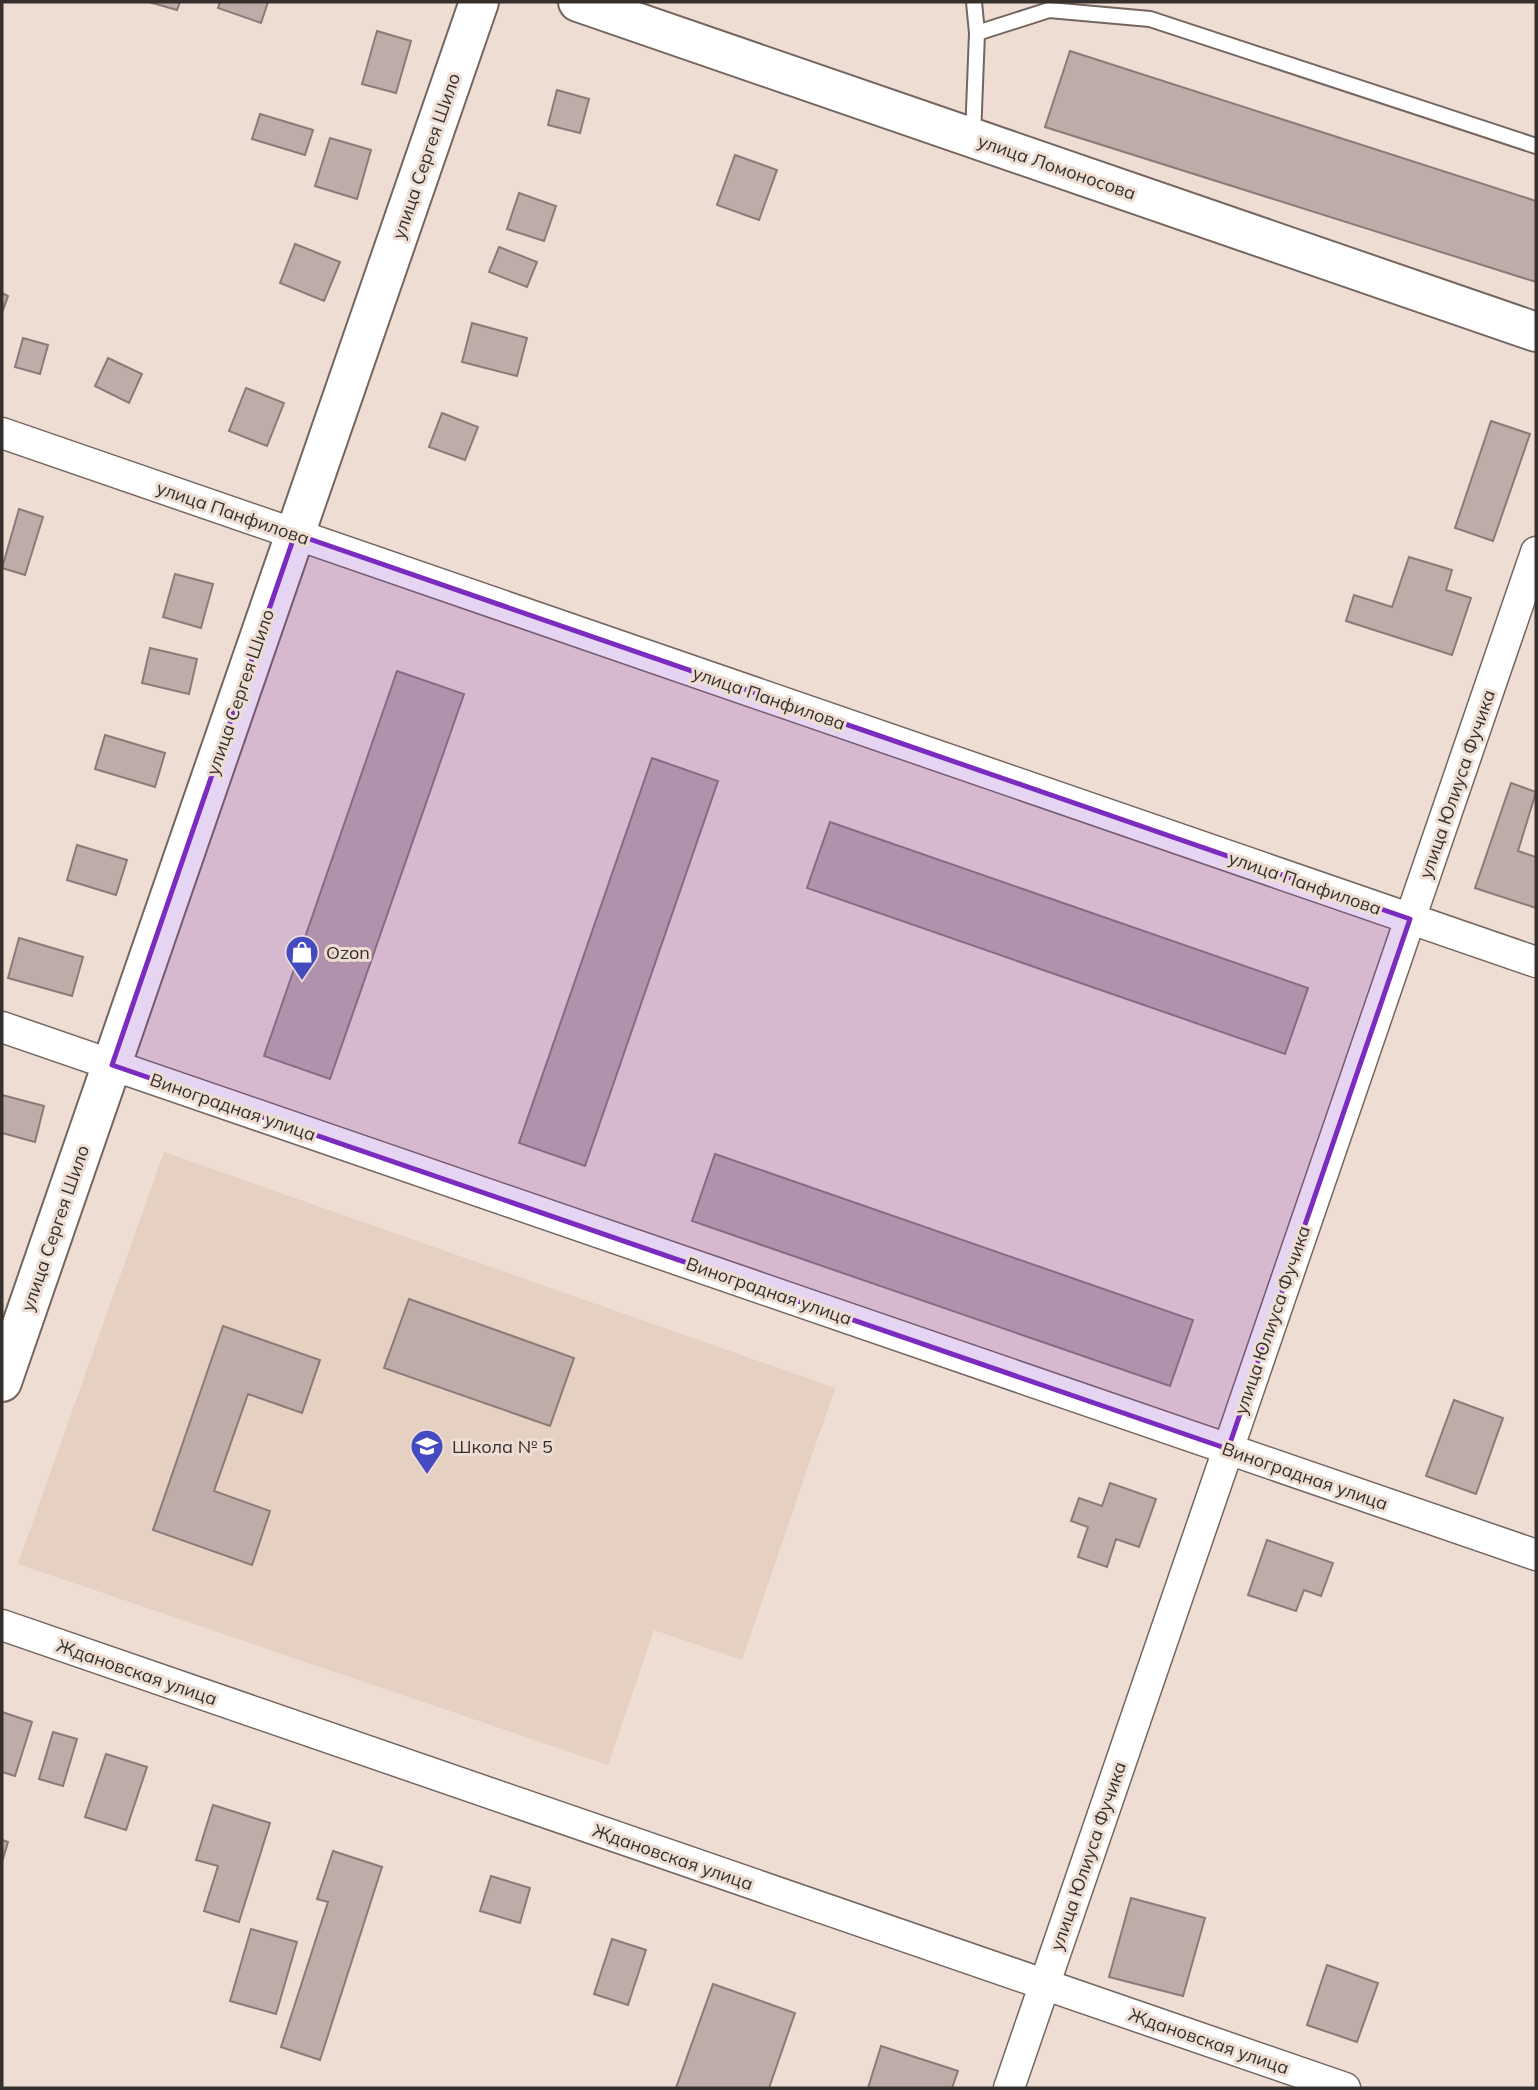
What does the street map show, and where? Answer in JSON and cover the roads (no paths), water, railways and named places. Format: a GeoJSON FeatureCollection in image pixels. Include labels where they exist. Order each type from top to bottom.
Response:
{"type":"FeatureCollection","features":[{"type":"Feature","properties":{"kind":"street","name":"улица Сергея Шило"},"geometry":{"type":"LineString","coordinates":[[2,1382],[479,2]]}},
{"type":"Feature","properties":{"kind":"street","name":"улица Ломоносова"},"geometry":{"type":"LineString","coordinates":[[578,2],[1536,332]]}},
{"type":"Feature","properties":{"kind":"street","name":"улица Панфилова"},"geometry":{"type":"LineString","coordinates":[[2,433],[1536,962]]}},
{"type":"Feature","properties":{"kind":"street","name":"улица Юлиуса Фучика"},"geometry":{"type":"LineString","coordinates":[[1009,2088],[1536,552]]}},
{"type":"Feature","properties":{"kind":"street","name":"Виноградная улица"},"geometry":{"type":"LineString","coordinates":[[2,1027],[1536,1555]]}},
{"type":"Feature","properties":{"kind":"street","name":"Ждановская улица"},"geometry":{"type":"LineString","coordinates":[[2,1625],[1345,2088]]}},
{"type":"Feature","properties":{"kind":"lane"},"geometry":{"type":"LineString","coordinates":[[973,138],[977,33],[974,2]]}},
{"type":"Feature","properties":{"kind":"lane"},"geometry":{"type":"LineString","coordinates":[[977,33],[1049,10],[1150,19],[1536,146]]}},
{"type":"Feature","properties":{"kind":"place","name":"Ozon"},"geometry":{"type":"Point","coordinates":[302,982]}},
{"type":"Feature","properties":{"kind":"place","name":"Школа № 5"},"geometry":{"type":"Point","coordinates":[427,1476]}}]}
